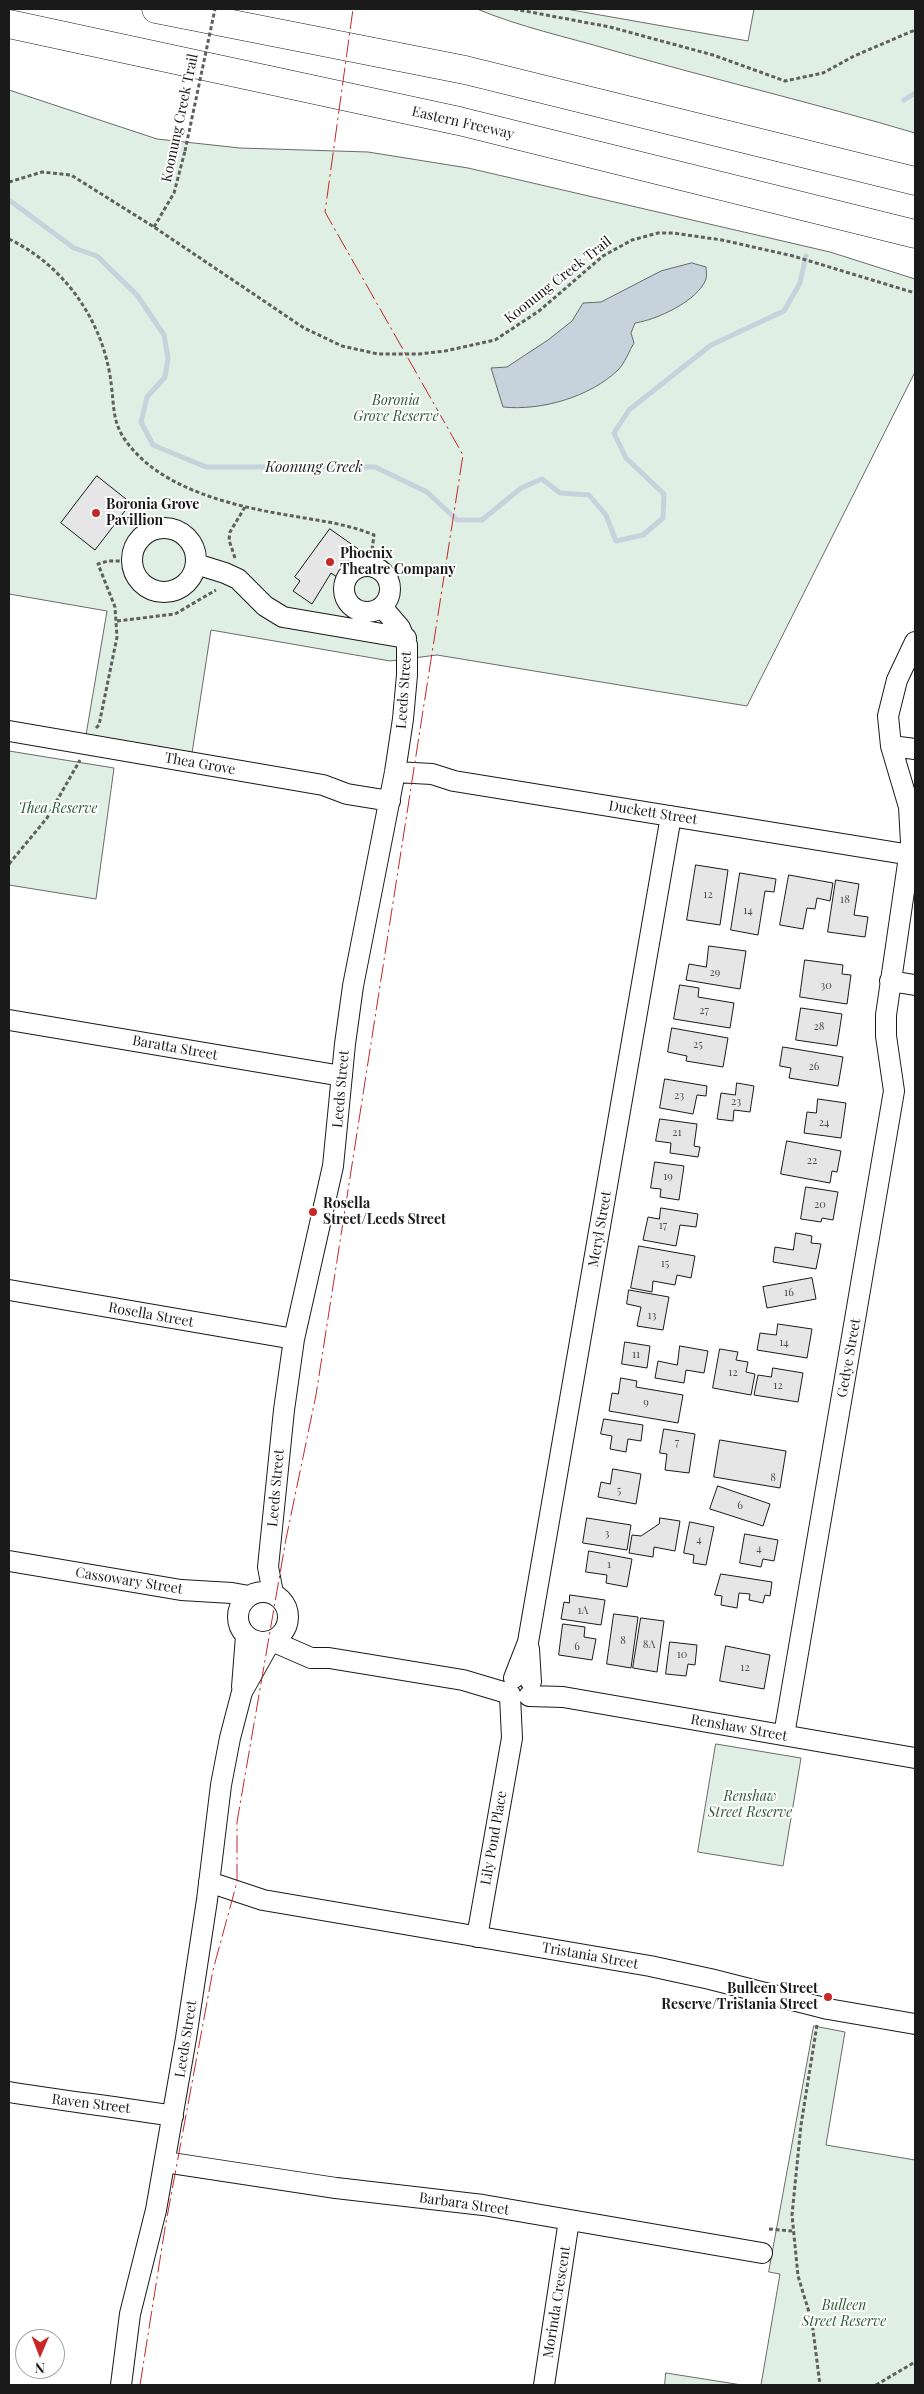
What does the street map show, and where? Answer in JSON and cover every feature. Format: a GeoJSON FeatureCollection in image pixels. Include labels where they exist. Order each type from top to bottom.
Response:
{"type":"FeatureCollection","features":[{"type":"Feature","properties":{"kind":"highway"},"geometry":{"type":"LineString","coordinates":[[156,9],[465,70],[915,181]]}},
{"type":"Feature","properties":{"kind":"highway","name":"Eastern Freeway"},"geometry":{"type":"LineString","coordinates":[[9,24],[459,121],[915,234]]}},
{"type":"Feature","properties":{"kind":"street"},"geometry":{"type":"LineString","coordinates":[[161,528],[179,532],[187,538],[193,545],[196,564],[193,574],[181,588],[162,593],[144,586],[137,579],[131,561],[136,543],[151,530],[161,528]]}},
{"type":"Feature","properties":{"kind":"street"},"geometry":{"type":"LineString","coordinates":[[196,564],[238,579],[265,606],[283,617],[406,638]]}},
{"type":"Feature","properties":{"kind":"street"},"geometry":{"type":"LineString","coordinates":[[370,565],[383,571],[390,585],[387,601],[382,607],[367,612],[359,611],[347,602],[344,595],[345,580],[349,573],[362,566],[370,565]]}},
{"type":"Feature","properties":{"kind":"street"},"geometry":{"type":"LineString","coordinates":[[382,607],[406,638]]}},
{"type":"Feature","properties":{"kind":"street","name":"Leeds Street"},"geometry":{"type":"LineString","coordinates":[[273,1593],[268,1567],[284,1410],[294,1339],[333,1166],[354,986],[395,772],[407,675],[408,652],[406,638]]}},
{"type":"Feature","properties":{"kind":"street","name":"Gedye Street"},"geometry":{"type":"LineString","coordinates":[[784,1735],[893,1104],[894,1080],[885,1026],[890,981],[911,855],[911,824],[909,807],[891,746],[888,729],[889,707],[897,680],[915,642]]}},
{"type":"Feature","properties":{"kind":"street","name":"Thea Grove"},"geometry":{"type":"LineString","coordinates":[[9,731],[323,785],[347,794],[390,801]]}},
{"type":"Feature","properties":{"kind":"street"},"geometry":{"type":"LineString","coordinates":[[891,746],[915,750]]}},
{"type":"Feature","properties":{"kind":"street","name":"Duckett Street"},"geometry":{"type":"LineString","coordinates":[[395,772],[432,774],[454,781],[911,855]]}},
{"type":"Feature","properties":{"kind":"street","name":"Meryl Street"},"geometry":{"type":"LineString","coordinates":[[521,1689],[671,816]]}},
{"type":"Feature","properties":{"kind":"street"},"geometry":{"type":"LineString","coordinates":[[890,981],[915,985]]}},
{"type":"Feature","properties":{"kind":"street","name":"Baratta Street"},"geometry":{"type":"LineString","coordinates":[[9,1020],[342,1076]]}},
{"type":"Feature","properties":{"kind":"street","name":"Rosella Street"},"geometry":{"type":"LineString","coordinates":[[9,1290],[294,1339]]}},
{"type":"Feature","properties":{"kind":"street","name":"Leeds Street"},"geometry":{"type":"LineString","coordinates":[[251,1595],[271,1540]]}},
{"type":"Feature","properties":{"kind":"street","name":"Cassowary Street"},"geometry":{"type":"LineString","coordinates":[[9,1561],[181,1590],[251,1595]]}},
{"type":"Feature","properties":{"kind":"street"},"geometry":{"type":"LineString","coordinates":[[181,1590],[218,1603],[238,1616]]}},
{"type":"Feature","properties":{"kind":"street"},"geometry":{"type":"LineString","coordinates":[[259,1592],[273,1593],[285,1603],[288,1610],[288,1625],[279,1638],[271,1641],[253,1640],[246,1636],[239,1623],[238,1616],[243,1602],[251,1595],[259,1592]]}},
{"type":"Feature","properties":{"kind":"street","name":"Renshaw Street"},"geometry":{"type":"LineString","coordinates":[[288,1625],[300,1639],[330,1658]]}},
{"type":"Feature","properties":{"kind":"street","name":"Leeds Street"},"geometry":{"type":"LineString","coordinates":[[121,2385],[130,2314],[148,2247],[173,2116],[208,1891],[223,1775],[242,1692],[246,1636]]}},
{"type":"Feature","properties":{"kind":"street","name":"Leeds Street"},"geometry":{"type":"LineString","coordinates":[[242,1692],[271,1641]]}},
{"type":"Feature","properties":{"kind":"street","name":"Renshaw Street"},"geometry":{"type":"LineString","coordinates":[[271,1641],[311,1658],[330,1658],[521,1689],[915,1758]]}},
{"type":"Feature","properties":{"kind":"street","name":"Lily Pond Place"},"geometry":{"type":"LineString","coordinates":[[477,1937],[521,1689]]}},
{"type":"Feature","properties":{"kind":"street","name":"Tristania Street"},"geometry":{"type":"LineString","coordinates":[[208,1891],[688,1974],[828,2009],[915,2024]]}},
{"type":"Feature","properties":{"kind":"street","name":"Raven Street"},"geometry":{"type":"LineString","coordinates":[[9,2092],[92,2106],[132,2109],[173,2116]]}},
{"type":"Feature","properties":{"kind":"street","name":"Barbara Street"},"geometry":{"type":"LineString","coordinates":[[165,2162],[336,2188],[483,2205],[762,2253]]}},
{"type":"Feature","properties":{"kind":"street","name":"Morinda Crescent"},"geometry":{"type":"LineString","coordinates":[[544,2385],[569,2220]]}},
{"type":"Feature","properties":{"kind":"path","name":"Koonung Creek Trail"},"geometry":{"type":"LineString","coordinates":[[154,227],[174,193],[185,151],[215,9]]}},
{"type":"Feature","properties":{"kind":"path"},"geometry":{"type":"LineString","coordinates":[[514,9],[610,27],[713,54],[785,81],[824,73],[854,56],[915,30]]}},
{"type":"Feature","properties":{"kind":"path","name":"Koonung Creek Trail"},"geometry":{"type":"LineString","coordinates":[[9,182],[30,174],[52,172],[71,175],[154,227],[224,276],[322,339],[358,351],[392,354],[445,351],[483,344],[505,335],[540,311],[603,256],[620,245],[644,236],[673,233],[693,235],[792,256],[915,293]]}},
{"type":"Feature","properties":{"kind":"path"},"geometry":{"type":"LineString","coordinates":[[9,240],[45,262],[71,288],[83,305],[96,328],[105,353],[116,426],[142,459],[169,479],[230,503],[352,527],[374,535],[370,565]]}},
{"type":"Feature","properties":{"kind":"path"},"geometry":{"type":"LineString","coordinates":[[9,864],[33,836],[57,802],[80,760],[86,727],[96,728],[99,725],[117,644],[115,607],[98,564],[108,560],[131,561]]}},
{"type":"Feature","properties":{"kind":"path"},"geometry":{"type":"LineString","coordinates":[[817,2025],[795,2177],[792,2231],[798,2276],[812,2322],[820,2385]]}},
{"type":"Feature","properties":{"kind":"path"},"geometry":{"type":"LineString","coordinates":[[769,2229],[792,2231]]}},
{"type":"Feature","properties":{"kind":"path"},"geometry":{"type":"LineString","coordinates":[[876,2385],[915,2362]]}},
{"type":"Feature","properties":{"kind":"green space"},"geometry":{"type":"Polygon","coordinates":[[[477,9],[566,9],[748,41],[754,9],[915,9],[915,133],[544,31],[477,9]]]}},
{"type":"Feature","properties":{"kind":"green space","name":"Boronia Grove Reserve"},"geometry":{"type":"Polygon","coordinates":[[[9,90],[157,139],[240,148],[368,152],[468,168],[830,252],[915,279],[915,372],[747,706],[437,655],[390,661],[211,630],[192,753],[86,735],[107,611],[9,594],[9,90]]]}},
{"type":"Feature","properties":{"kind":"green space","name":"Thea Reserve"},"geometry":{"type":"Polygon","coordinates":[[[9,751],[114,768],[96,899],[9,885],[9,751]]]}},
{"type":"Feature","properties":{"kind":"green space","name":"Renshaw Street Reserve"},"geometry":{"type":"Polygon","coordinates":[[[716,1744],[801,1758],[783,1866],[698,1852],[716,1744]]]}},
{"type":"Feature","properties":{"kind":"green space","name":"Bulleen Street Reserve"},"geometry":{"type":"Polygon","coordinates":[[[814,2026],[845,2032],[826,2145],[915,2160],[915,2385],[761,2385],[780,2274],[769,2272],[814,2026]]]}},
{"type":"Feature","properties":{"kind":"green space"},"geometry":{"type":"Polygon","coordinates":[[[666,2373],[742,2385],[665,2385],[666,2373]]]}},
{"type":"Feature","properties":{"kind":"shaded area"},"geometry":{"type":"Polygon","coordinates":[[[692,263],[706,267],[706,278],[702,287],[686,302],[665,314],[635,323],[631,333],[634,343],[618,370],[607,380],[579,395],[549,404],[518,408],[503,407],[491,368],[507,367],[548,340],[572,321],[583,303],[601,302],[661,271],[692,263]]]}},
{"type":"Feature","properties":{"kind":"building","name":"Boronia Grove Pavillion"},"geometry":{"type":"Polygon","coordinates":[[[97,476],[131,503],[95,550],[61,523],[97,476]]]}},
{"type":"Feature","properties":{"kind":"building","name":"Phoenix Theatre Company"},"geometry":{"type":"Polygon","coordinates":[[[330,529],[361,551],[340,579],[331,573],[312,604],[293,591],[300,581],[295,577],[330,529]]]}},
{"type":"Feature","properties":{"kind":"building"},"geometry":{"type":"Polygon","coordinates":[[[696,865],[728,870],[720,925],[687,920],[696,865]]]}},
{"type":"Feature","properties":{"kind":"building"},"geometry":{"type":"Polygon","coordinates":[[[740,873],[776,879],[774,892],[765,891],[758,935],[731,930],[740,873]]]}},
{"type":"Feature","properties":{"kind":"building"},"geometry":{"type":"Polygon","coordinates":[[[789,875],[833,883],[830,901],[817,898],[815,909],[807,908],[803,929],[780,925],[789,875]]]}},
{"type":"Feature","properties":{"kind":"building"},"geometry":{"type":"Polygon","coordinates":[[[836,880],[859,884],[854,915],[868,917],[865,937],[828,932],[836,880]]]}},
{"type":"Feature","properties":{"kind":"building"},"geometry":{"type":"Polygon","coordinates":[[[709,946],[746,951],[740,989],[686,980],[689,964],[706,967],[709,946]]]}},
{"type":"Feature","properties":{"kind":"building"},"geometry":{"type":"Polygon","coordinates":[[[805,960],[843,965],[842,974],[851,975],[847,1004],[800,997],[805,960]]]}},
{"type":"Feature","properties":{"kind":"building"},"geometry":{"type":"Polygon","coordinates":[[[680,985],[699,988],[698,997],[734,1003],[730,1028],[674,1019],[680,985]]]}},
{"type":"Feature","properties":{"kind":"building"},"geometry":{"type":"Polygon","coordinates":[[[801,1008],[842,1014],[837,1046],[796,1040],[801,1008]]]}},
{"type":"Feature","properties":{"kind":"building"},"geometry":{"type":"Polygon","coordinates":[[[672,1028],[728,1038],[723,1067],[686,1061],[687,1056],[668,1052],[672,1028]]]}},
{"type":"Feature","properties":{"kind":"building"},"geometry":{"type":"Polygon","coordinates":[[[783,1047],[843,1057],[838,1086],[789,1078],[791,1068],[780,1066],[783,1047]]]}},
{"type":"Feature","properties":{"kind":"building"},"geometry":{"type":"Polygon","coordinates":[[[665,1079],[707,1086],[706,1096],[697,1095],[693,1114],[660,1108],[665,1079]]]}},
{"type":"Feature","properties":{"kind":"building"},"geometry":{"type":"Polygon","coordinates":[[[737,1083],[754,1086],[750,1112],[734,1110],[733,1121],[717,1119],[721,1093],[735,1095],[737,1083]]]}},
{"type":"Feature","properties":{"kind":"building"},"geometry":{"type":"Polygon","coordinates":[[[818,1099],[846,1103],[841,1138],[804,1133],[807,1112],[816,1113],[818,1099]]]}},
{"type":"Feature","properties":{"kind":"building"},"geometry":{"type":"Polygon","coordinates":[[[660,1119],[697,1124],[694,1146],[700,1147],[698,1157],[670,1153],[671,1143],[656,1141],[660,1119]]]}},
{"type":"Feature","properties":{"kind":"building"},"geometry":{"type":"Polygon","coordinates":[[[787,1141],[841,1151],[837,1172],[832,1171],[830,1183],[781,1174],[787,1141]]]}},
{"type":"Feature","properties":{"kind":"building"},"geometry":{"type":"Polygon","coordinates":[[[655,1162],[684,1166],[679,1200],[660,1197],[661,1189],[651,1188],[655,1162]]]}},
{"type":"Feature","properties":{"kind":"building"},"geometry":{"type":"Polygon","coordinates":[[[806,1187],[838,1192],[833,1220],[822,1218],[821,1222],[801,1219],[806,1187]]]}},
{"type":"Feature","properties":{"kind":"building"},"geometry":{"type":"Polygon","coordinates":[[[661,1208],[698,1214],[696,1227],[680,1225],[676,1246],[643,1240],[648,1217],[659,1219],[661,1208]]]}},
{"type":"Feature","properties":{"kind":"building"},"geometry":{"type":"Polygon","coordinates":[[[796,1233],[812,1236],[811,1243],[821,1244],[816,1269],[773,1262],[775,1247],[793,1250],[796,1233]]]}},
{"type":"Feature","properties":{"kind":"building"},"geometry":{"type":"Polygon","coordinates":[[[639,1246],[695,1256],[691,1278],[677,1275],[675,1285],[653,1281],[652,1292],[631,1288],[639,1246]]]}},
{"type":"Feature","properties":{"kind":"building"},"geometry":{"type":"Polygon","coordinates":[[[812,1278],[816,1299],[767,1308],[763,1287],[812,1278]]]}},
{"type":"Feature","properties":{"kind":"building"},"geometry":{"type":"Polygon","coordinates":[[[629,1290],[669,1297],[663,1330],[637,1326],[641,1307],[627,1304],[629,1290]]]}},
{"type":"Feature","properties":{"kind":"building"},"geometry":{"type":"Polygon","coordinates":[[[778,1324],[812,1329],[807,1358],[757,1350],[760,1333],[776,1335],[778,1324]]]}},
{"type":"Feature","properties":{"kind":"building"},"geometry":{"type":"Polygon","coordinates":[[[625,1342],[650,1346],[647,1368],[622,1364],[625,1342]]]}},
{"type":"Feature","properties":{"kind":"building"},"geometry":{"type":"Polygon","coordinates":[[[680,1346],[708,1351],[704,1373],[686,1370],[684,1383],[655,1378],[658,1361],[677,1365],[680,1346]]]}},
{"type":"Feature","properties":{"kind":"building"},"geometry":{"type":"Polygon","coordinates":[[[720,1349],[738,1352],[736,1360],[748,1362],[746,1372],[755,1374],[751,1395],[713,1388],[720,1349]]]}},
{"type":"Feature","properties":{"kind":"building"},"geometry":{"type":"Polygon","coordinates":[[[773,1368],[803,1373],[798,1402],[754,1395],[758,1375],[771,1377],[773,1368]]]}},
{"type":"Feature","properties":{"kind":"building"},"geometry":{"type":"Polygon","coordinates":[[[621,1378],[637,1381],[636,1387],[683,1395],[678,1423],[609,1411],[612,1393],[618,1394],[621,1378]]]}},
{"type":"Feature","properties":{"kind":"building"},"geometry":{"type":"Polygon","coordinates":[[[604,1419],[643,1425],[641,1441],[628,1439],[626,1452],[610,1449],[612,1436],[601,1434],[604,1419]]]}},
{"type":"Feature","properties":{"kind":"building"},"geometry":{"type":"Polygon","coordinates":[[[664,1429],[695,1434],[689,1473],[665,1470],[667,1454],[660,1453],[664,1429]]]}},
{"type":"Feature","properties":{"kind":"building"},"geometry":{"type":"Polygon","coordinates":[[[720,1440],[786,1451],[780,1488],[714,1477],[720,1440]]]}},
{"type":"Feature","properties":{"kind":"building"},"geometry":{"type":"Polygon","coordinates":[[[613,1469],[641,1474],[636,1504],[598,1497],[601,1482],[610,1484],[613,1469]]]}},
{"type":"Feature","properties":{"kind":"building"},"geometry":{"type":"Polygon","coordinates":[[[718,1486],[770,1504],[763,1526],[710,1509],[718,1486]]]}},
{"type":"Feature","properties":{"kind":"building"},"geometry":{"type":"Polygon","coordinates":[[[587,1518],[631,1525],[627,1550],[583,1543],[587,1518]]]}},
{"type":"Feature","properties":{"kind":"building"},"geometry":{"type":"Polygon","coordinates":[[[660,1518],[680,1521],[675,1551],[654,1547],[653,1557],[629,1553],[632,1535],[641,1536],[659,1524],[660,1518]]]}},
{"type":"Feature","properties":{"kind":"building"},"geometry":{"type":"Polygon","coordinates":[[[690,1522],[714,1527],[706,1565],[693,1563],[694,1555],[684,1553],[690,1522]]]}},
{"type":"Feature","properties":{"kind":"building"},"geometry":{"type":"Polygon","coordinates":[[[745,1534],[778,1540],[774,1561],[763,1559],[761,1567],[740,1563],[745,1534]]]}},
{"type":"Feature","properties":{"kind":"building"},"geometry":{"type":"Polygon","coordinates":[[[589,1551],[632,1559],[627,1587],[606,1583],[607,1575],[586,1572],[589,1551]]]}},
{"type":"Feature","properties":{"kind":"building"},"geometry":{"type":"Polygon","coordinates":[[[721,1574],[772,1582],[770,1596],[765,1595],[763,1603],[749,1600],[750,1594],[739,1593],[737,1608],[721,1605],[722,1596],[715,1595],[721,1574]]]}},
{"type":"Feature","properties":{"kind":"building"},"geometry":{"type":"Polygon","coordinates":[[[570,1595],[605,1600],[601,1625],[561,1619],[564,1602],[569,1603],[570,1595]]]}},
{"type":"Feature","properties":{"kind":"building"},"geometry":{"type":"Polygon","coordinates":[[[614,1614],[638,1617],[631,1668],[607,1664],[614,1614]]]}},
{"type":"Feature","properties":{"kind":"building"},"geometry":{"type":"Polygon","coordinates":[[[641,1618],[664,1621],[657,1672],[633,1668],[641,1618]]]}},
{"type":"Feature","properties":{"kind":"building"},"geometry":{"type":"Polygon","coordinates":[[[563,1624],[585,1627],[584,1637],[596,1639],[592,1660],[559,1655],[563,1624]]]}},
{"type":"Feature","properties":{"kind":"building"},"geometry":{"type":"Polygon","coordinates":[[[670,1642],[697,1645],[695,1665],[688,1664],[686,1676],[666,1674],[670,1642]]]}},
{"type":"Feature","properties":{"kind":"building"},"geometry":{"type":"Polygon","coordinates":[[[726,1646],[770,1655],[764,1689],[720,1681],[726,1646]]]}},
{"type":"Feature","properties":{"kind":"waterway","name":"Koonung Creek"},"geometry":{"type":"LineString","coordinates":[[904,100],[915,93]]}},
{"type":"Feature","properties":{"kind":"waterway","name":"Koonung Creek"},"geometry":{"type":"LineString","coordinates":[[9,200],[74,248],[97,256],[137,295],[164,335],[168,358],[165,377],[147,397],[141,422],[153,445],[206,467],[375,467],[427,492],[457,520],[482,520],[521,488],[542,479],[560,493],[589,495],[606,515],[616,541],[643,535],[663,518],[664,494],[626,458],[614,433],[629,410],[711,345],[784,311],[800,283],[806,256]]}},
{"type":"Feature","properties":{"kind":"power"},"geometry":{"type":"LineString","coordinates":[[140,2385],[165,2228],[213,1970],[237,1882],[237,1822],[286,1539],[316,1395],[463,455],[325,212],[353,9]]}},
{"type":"Feature","properties":{"kind":"place","name":"Boronia Grove Pavillion"},"geometry":{"type":"Point","coordinates":[96,513]}},
{"type":"Feature","properties":{"kind":"place","name":"Phoenix Theatre Company"},"geometry":{"type":"Point","coordinates":[330,562]}},
{"type":"Feature","properties":{"kind":"place","name":"Rosella Street/Leeds Street"},"geometry":{"type":"Point","coordinates":[313,1212]}},
{"type":"Feature","properties":{"kind":"place","name":"Bulleen Street Reserve/Tristania Street"},"geometry":{"type":"Point","coordinates":[828,1997]}}]}
